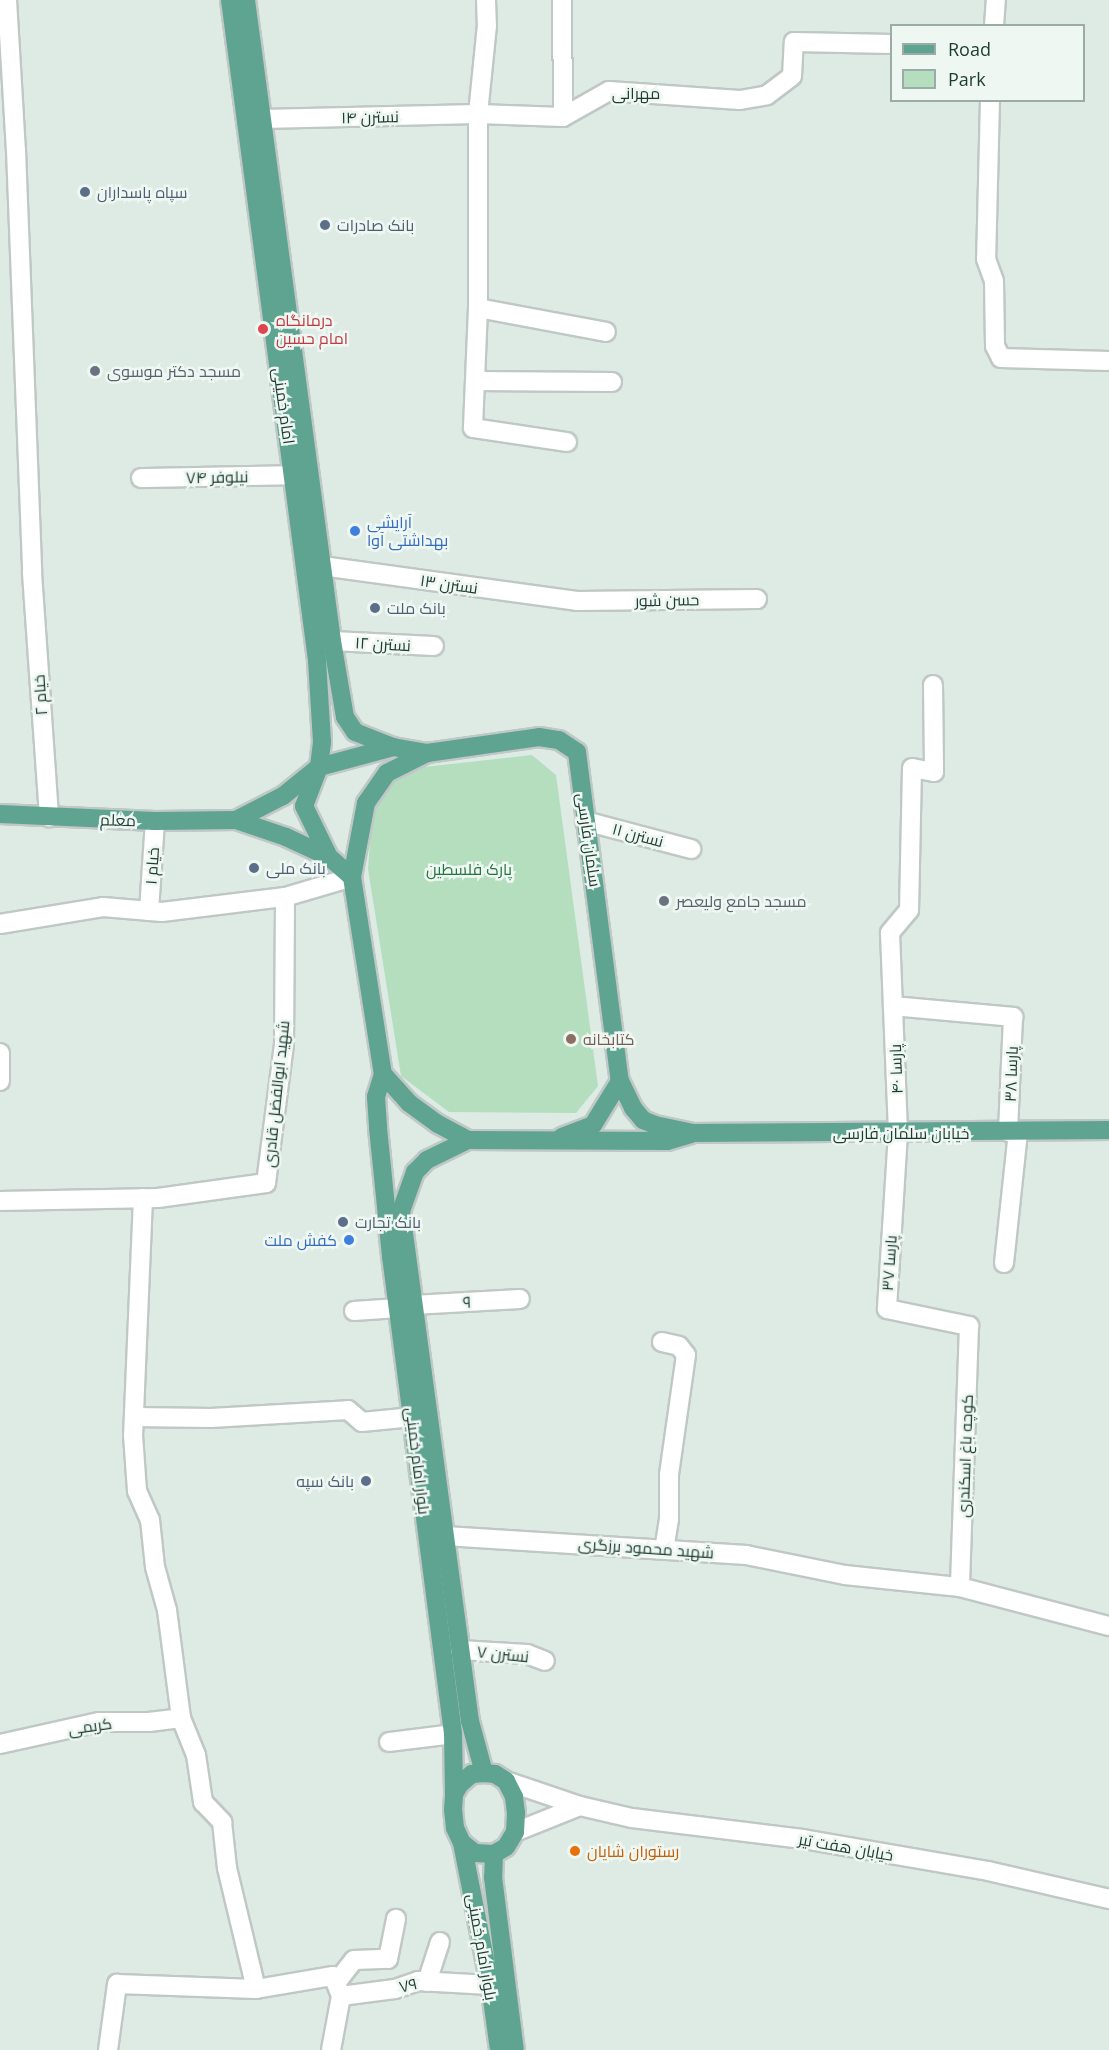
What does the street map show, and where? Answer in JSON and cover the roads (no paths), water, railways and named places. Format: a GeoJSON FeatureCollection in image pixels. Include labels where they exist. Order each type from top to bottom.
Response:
{"type":"FeatureCollection","features":[{"type":"Feature","properties":{"kind":"main road","name":"امام خمینی"},"geometry":{"type":"LineString","coordinates":[[230,0],[317,660],[322,742],[319,767],[304,806],[329,857]]}},
{"type":"Feature","properties":{"kind":"main road","name":"امام خمینی"},"geometry":{"type":"LineString","coordinates":[[246,0],[332,641],[345,717],[355,732],[393,747]]}},
{"type":"Feature","properties":{"kind":"main road","name":"سلمان فارسی"},"geometry":{"type":"LineString","coordinates":[[427,753],[539,737],[559,740],[577,752],[620,1081],[633,1108],[643,1120],[692,1133]]}},
{"type":"Feature","properties":{"kind":"main road"},"geometry":{"type":"LineString","coordinates":[[236,820],[283,796],[319,767],[393,747],[427,753]]}},
{"type":"Feature","properties":{"kind":"main road"},"geometry":{"type":"LineString","coordinates":[[427,753],[387,773],[366,803],[352,877],[383,1074],[409,1103],[438,1124],[468,1140],[667,1141],[692,1133]]}},
{"type":"Feature","properties":{"kind":"main road","name":"معلم"},"geometry":{"type":"LineString","coordinates":[[0,814],[155,821],[236,820]]}},
{"type":"Feature","properties":{"kind":"main road"},"geometry":{"type":"LineString","coordinates":[[236,820],[286,837],[329,857],[352,877]]}},
{"type":"Feature","properties":{"kind":"main road","name":"بلوار امام خمینی"},"geometry":{"type":"LineString","coordinates":[[383,1074],[376,1097],[378,1128],[445,1536],[470,1721],[484,1773]]}},
{"type":"Feature","properties":{"kind":"main road"},"geometry":{"type":"LineString","coordinates":[[549,1141],[593,1125],[620,1081]]}},
{"type":"Feature","properties":{"kind":"main road","name":"خیابان سلمان فارسی"},"geometry":{"type":"LineString","coordinates":[[692,1133],[1109,1130]]}},
{"type":"Feature","properties":{"kind":"main road","name":"بلوار امام خمینی"},"geometry":{"type":"LineString","coordinates":[[454,1794],[453,1734],[413,1417],[400,1211],[415,1172],[427,1160],[468,1140]]}},
{"type":"Feature","properties":{"kind":"main road"},"geometry":{"type":"LineString","coordinates":[[472,1774],[495,1774],[506,1781],[514,1797],[515,1832],[506,1847],[494,1854],[475,1853],[462,1844],[455,1827],[454,1794],[460,1784],[472,1774]]}},
{"type":"Feature","properties":{"kind":"main road","name":"بلوار امام خمینی"},"geometry":{"type":"LineString","coordinates":[[462,1844],[490,1985],[499,2050]]}},
{"type":"Feature","properties":{"kind":"main road","name":"بلوار امام خمینی"},"geometry":{"type":"LineString","coordinates":[[494,1854],[493,1877],[516,2050]]}},
{"type":"Feature","properties":{"kind":"street","name":"خیام ۲"},"geometry":{"type":"LineString","coordinates":[[7,0],[16,150],[32,573],[49,818]]}},
{"type":"Feature","properties":{"kind":"street"},"geometry":{"type":"LineString","coordinates":[[486,0],[487,25],[478,114],[478,308],[473,428],[567,442]]}},
{"type":"Feature","properties":{"kind":"street"},"geometry":{"type":"LineString","coordinates":[[478,114],[563,117],[562,0]]}},
{"type":"Feature","properties":{"kind":"street"},"geometry":{"type":"LineString","coordinates":[[994,24],[996,0]]}},
{"type":"Feature","properties":{"kind":"street","name":"مهرانی"},"geometry":{"type":"LineString","coordinates":[[563,117],[609,91],[740,100],[767,95],[792,76],[795,42],[890,44]]}},
{"type":"Feature","properties":{"kind":"street"},"geometry":{"type":"LineString","coordinates":[[990,102],[986,259],[994,281],[995,346],[1001,358],[1109,361]]}},
{"type":"Feature","properties":{"kind":"street","name":"نسترن ۱۴"},"geometry":{"type":"LineString","coordinates":[[262,119],[478,114]]}},
{"type":"Feature","properties":{"kind":"street"},"geometry":{"type":"LineString","coordinates":[[478,308],[606,332]]}},
{"type":"Feature","properties":{"kind":"street"},"geometry":{"type":"LineString","coordinates":[[475,381],[612,382]]}},
{"type":"Feature","properties":{"kind":"street","name":"نیلوفر ۷۴"},"geometry":{"type":"LineString","coordinates":[[141,478],[293,475]]}},
{"type":"Feature","properties":{"kind":"street","name":"نسترن ۱۳"},"geometry":{"type":"LineString","coordinates":[[322,566],[577,601]]}},
{"type":"Feature","properties":{"kind":"street","name":"حسن شور"},"geometry":{"type":"LineString","coordinates":[[577,601],[757,599]]}},
{"type":"Feature","properties":{"kind":"street","name":"نسترن ۱۲"},"geometry":{"type":"LineString","coordinates":[[332,641],[434,646]]}},
{"type":"Feature","properties":{"kind":"street","name":"پارسا ۴۰"},"geometry":{"type":"LineString","coordinates":[[898,1133],[890,933],[909,910],[912,768],[934,772],[933,685]]}},
{"type":"Feature","properties":{"kind":"street","name":"خیام ۱"},"geometry":{"type":"LineString","coordinates":[[149,911],[155,821]]}},
{"type":"Feature","properties":{"kind":"street","name":"نسترن ۱۱"},"geometry":{"type":"LineString","coordinates":[[585,821],[691,849]]}},
{"type":"Feature","properties":{"kind":"street"},"geometry":{"type":"LineString","coordinates":[[0,924],[103,907],[162,912],[285,897],[352,877]]}},
{"type":"Feature","properties":{"kind":"street","name":"شهید ابوالفضل قادری"},"geometry":{"type":"LineString","coordinates":[[143,1198],[266,1183],[284,1045],[285,897]]}},
{"type":"Feature","properties":{"kind":"street","name":"پارسا ۳۸"},"geometry":{"type":"LineString","coordinates":[[893,1006],[1013,1017],[1013,1132],[1004,1263]]}},
{"type":"Feature","properties":{"kind":"street"},"geometry":{"type":"LineString","coordinates":[[0,1053],[0,1081]]}},
{"type":"Feature","properties":{"kind":"street","name":"پارسا ۳۷"},"geometry":{"type":"LineString","coordinates":[[898,1133],[886,1309],[969,1326]]}},
{"type":"Feature","properties":{"kind":"street"},"geometry":{"type":"LineString","coordinates":[[0,1201],[143,1198],[134,1418],[137,1491],[150,1520],[155,1567],[167,1610],[181,1718],[196,1755],[203,1802],[222,1822],[227,1868],[256,1989],[117,1984],[108,2050]]}},
{"type":"Feature","properties":{"kind":"street","name":"۹"},"geometry":{"type":"LineString","coordinates":[[354,1311],[520,1299]]}},
{"type":"Feature","properties":{"kind":"street","name":"کوچه باغ اسکندری"},"geometry":{"type":"LineString","coordinates":[[960,1587],[969,1326]]}},
{"type":"Feature","properties":{"kind":"street"},"geometry":{"type":"LineString","coordinates":[[662,1342],[679,1346],[686,1355],[669,1475],[669,1519],[664,1549]]}},
{"type":"Feature","properties":{"kind":"street"},"geometry":{"type":"LineString","coordinates":[[134,1418],[211,1418],[348,1410],[362,1422],[413,1417]]}},
{"type":"Feature","properties":{"kind":"street","name":"شهید محمود برزگری"},"geometry":{"type":"LineString","coordinates":[[445,1536],[746,1555],[845,1575],[960,1587],[1109,1626]]}},
{"type":"Feature","properties":{"kind":"street","name":"نسترن ۷"},"geometry":{"type":"LineString","coordinates":[[460,1650],[527,1654],[545,1661]]}},
{"type":"Feature","properties":{"kind":"street","name":"کریمی"},"geometry":{"type":"LineString","coordinates":[[0,1744],[99,1722],[149,1722],[181,1718]]}},
{"type":"Feature","properties":{"kind":"street"},"geometry":{"type":"LineString","coordinates":[[389,1742],[453,1734]]}},
{"type":"Feature","properties":{"kind":"street","name":"خیابان هفت تیر"},"geometry":{"type":"LineString","coordinates":[[506,1781],[580,1806],[632,1818],[803,1839],[988,1871],[1109,1899]]}},
{"type":"Feature","properties":{"kind":"street"},"geometry":{"type":"LineString","coordinates":[[515,1832],[580,1806]]}},
{"type":"Feature","properties":{"kind":"street"},"geometry":{"type":"LineString","coordinates":[[332,2050],[338,1990],[354,1960],[388,1959],[396,1919]]}},
{"type":"Feature","properties":{"kind":"street"},"geometry":{"type":"LineString","coordinates":[[427,1982],[440,1942]]}},
{"type":"Feature","properties":{"kind":"street","name":"۷۹"},"geometry":{"type":"LineString","coordinates":[[256,1989],[333,1976],[338,1990],[427,1982],[490,1985]]}},
{"type":"Feature","properties":{"kind":"place","name":"سپاه پاسداران"},"geometry":{"type":"Point","coordinates":[85,192]}},
{"type":"Feature","properties":{"kind":"place","name":"بانک صادرات"},"geometry":{"type":"Point","coordinates":[325,225]}},
{"type":"Feature","properties":{"kind":"place","name":"درمانگاه امام حسین"},"geometry":{"type":"Point","coordinates":[263,329]}},
{"type":"Feature","properties":{"kind":"place","name":"مسجد دکتر موسوی"},"geometry":{"type":"Point","coordinates":[95,371]}},
{"type":"Feature","properties":{"kind":"place","name":"آرایشی بهداشتی آوا"},"geometry":{"type":"Point","coordinates":[355,531]}},
{"type":"Feature","properties":{"kind":"place","name":"بانک ملت"},"geometry":{"type":"Point","coordinates":[375,608]}},
{"type":"Feature","properties":{"kind":"place","name":"بانک ملی"},"geometry":{"type":"Point","coordinates":[254,868]}},
{"type":"Feature","properties":{"kind":"place","name":"مسجد جامع ولیعصر"},"geometry":{"type":"Point","coordinates":[664,901]}},
{"type":"Feature","properties":{"kind":"place","name":"کتابخانه"},"geometry":{"type":"Point","coordinates":[571,1039]}},
{"type":"Feature","properties":{"kind":"place","name":"بانک تجارت"},"geometry":{"type":"Point","coordinates":[343,1222]}},
{"type":"Feature","properties":{"kind":"place","name":"کفش ملت"},"geometry":{"type":"Point","coordinates":[349,1240]}},
{"type":"Feature","properties":{"kind":"place","name":"بانک سپه"},"geometry":{"type":"Point","coordinates":[366,1481]}},
{"type":"Feature","properties":{"kind":"place","name":"رستوران شایان"},"geometry":{"type":"Point","coordinates":[575,1851]}},
{"type":"Feature","properties":{"kind":"park label","name":"پارک فلسطین"},"geometry":{"type":"Point","coordinates":[469,869]}}]}
